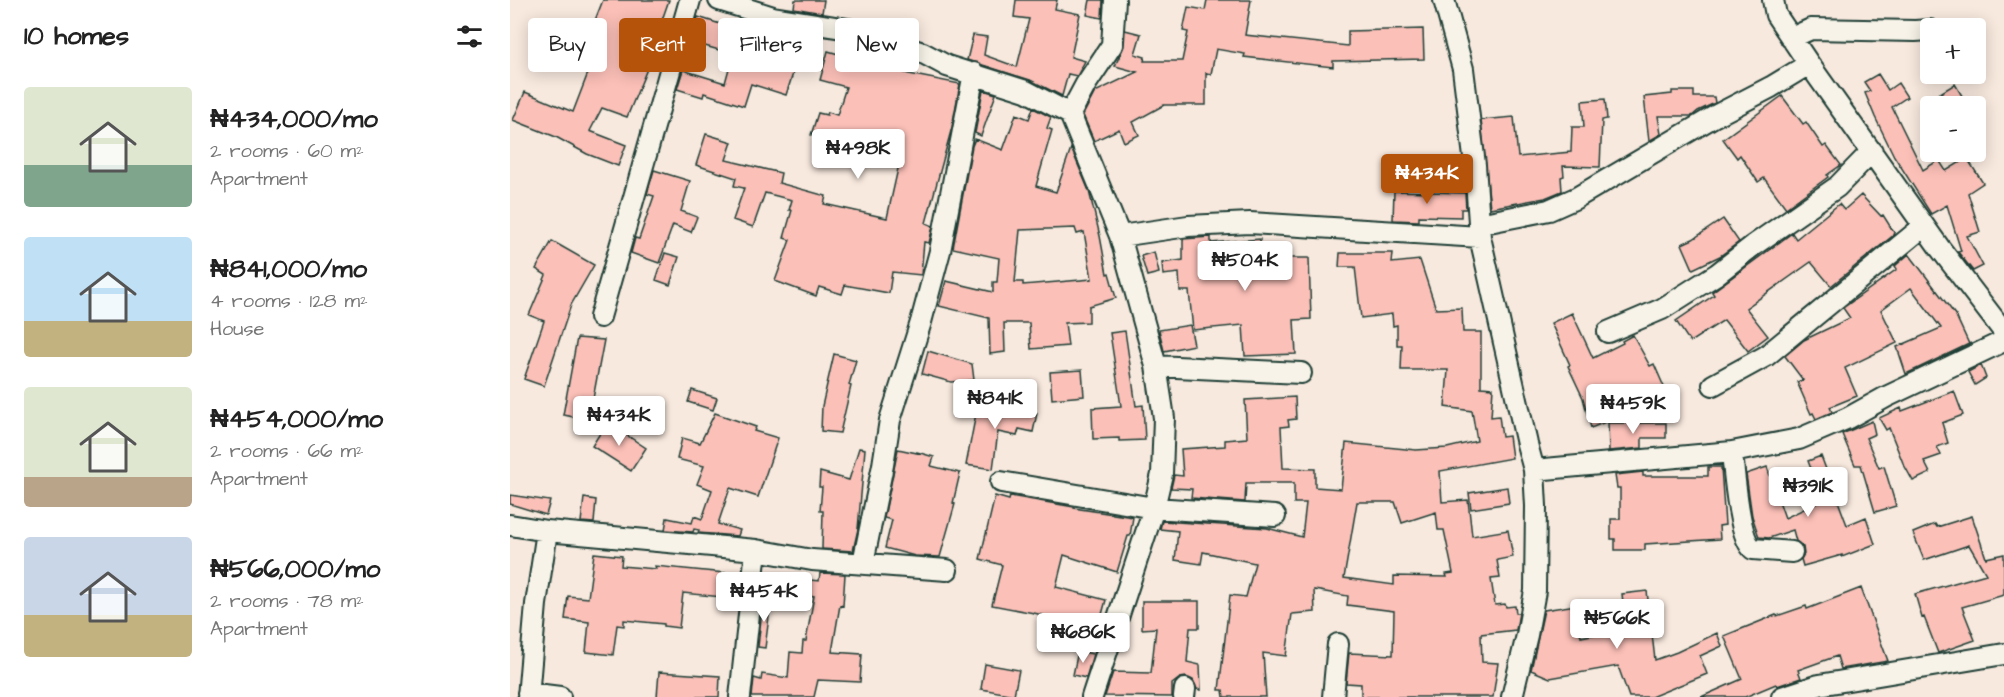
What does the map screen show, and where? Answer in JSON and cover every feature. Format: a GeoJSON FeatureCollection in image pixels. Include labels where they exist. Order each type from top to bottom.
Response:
{"type":"FeatureCollection","features":[{"type":"Feature","properties":{"kind":"street"},"geometry":{"type":"LineString","coordinates":[[600,317],[690,0]]}},
{"type":"Feature","properties":{"kind":"street"},"geometry":{"type":"LineString","coordinates":[[719,0],[773,17],[848,29],[923,53],[947,66],[1026,91],[1070,114],[1120,236],[1156,366],[1164,418],[1162,474],[1154,508],[1092,697]]}},
{"type":"Feature","properties":{"kind":"street"},"geometry":{"type":"LineString","coordinates":[[1070,114],[1086,84],[1112,45],[1115,0]]}},
{"type":"Feature","properties":{"kind":"street"},"geometry":{"type":"LineString","coordinates":[[1444,0],[1463,69],[1475,165],[1480,231],[1534,470],[1535,591],[1512,697]]}},
{"type":"Feature","properties":{"kind":"street"},"geometry":{"type":"LineString","coordinates":[[1773,0],[1776,15],[1809,64],[1924,226],[2004,332]]}},
{"type":"Feature","properties":{"kind":"street"},"geometry":{"type":"LineString","coordinates":[[1791,38],[1811,29],[1920,30]]}},
{"type":"Feature","properties":{"kind":"street"},"geometry":{"type":"LineString","coordinates":[[1120,236],[1188,226],[1250,223],[1480,231],[1549,210],[1576,198],[1809,64]]}},
{"type":"Feature","properties":{"kind":"street"},"geometry":{"type":"LineString","coordinates":[[863,563],[890,420],[921,322],[940,251],[974,74]]}},
{"type":"Feature","properties":{"kind":"street"},"geometry":{"type":"LineString","coordinates":[[1608,332],[1662,309],[1717,274],[1837,187],[1872,151]]}},
{"type":"Feature","properties":{"kind":"street"},"geometry":{"type":"LineString","coordinates":[[1713,386],[1766,356],[1924,226]]}},
{"type":"Feature","properties":{"kind":"street"},"geometry":{"type":"LineString","coordinates":[[1534,470],[1732,452],[1799,439],[2004,341]]}},
{"type":"Feature","properties":{"kind":"street"},"geometry":{"type":"LineString","coordinates":[[1156,366],[1301,374]]}},
{"type":"Feature","properties":{"kind":"street"},"geometry":{"type":"LineString","coordinates":[[1732,452],[1740,512],[1748,545],[1753,549],[1792,552]]}},
{"type":"Feature","properties":{"kind":"street"},"geometry":{"type":"LineString","coordinates":[[1001,482],[1154,508],[1275,516]]}},
{"type":"Feature","properties":{"kind":"street"},"geometry":{"type":"LineString","coordinates":[[510,525],[547,531],[756,550],[812,560],[947,570]]}},
{"type":"Feature","properties":{"kind":"street"},"geometry":{"type":"LineString","coordinates":[[547,531],[536,604],[528,695],[560,697]]}},
{"type":"Feature","properties":{"kind":"street"},"geometry":{"type":"LineString","coordinates":[[740,697],[756,550]]}},
{"type":"Feature","properties":{"kind":"street"},"geometry":{"type":"LineString","coordinates":[[1333,697],[1338,644]]}},
{"type":"Feature","properties":{"kind":"street"},"geometry":{"type":"LineString","coordinates":[[1782,697],[1819,685],[2004,654]]}},
{"type":"Feature","properties":{"kind":"building"},"geometry":{"type":"Polygon","coordinates":[[[603,0],[669,0],[663,18],[619,18],[619,72],[646,72],[627,117],[602,108],[590,131],[626,145],[618,166],[513,120],[525,92],[573,112],[588,73],[585,72],[607,72],[607,18],[596,18],[603,0]]]}},
{"type":"Feature","properties":{"kind":"building"},"geometry":{"type":"Polygon","coordinates":[[[795,0],[824,0],[822,13],[794,8],[795,0]]]}},
{"type":"Feature","properties":{"kind":"building"},"geometry":{"type":"Polygon","coordinates":[[[1016,0],[1057,0],[1055,9],[1080,14],[1071,57],[1085,61],[1077,76],[1068,74],[1062,96],[1030,80],[967,60],[973,35],[987,37],[984,55],[1017,67],[1029,19],[1014,17],[1016,0]]]}},
{"type":"Feature","properties":{"kind":"building"},"geometry":{"type":"Polygon","coordinates":[[[1090,0],[1103,0],[1102,18],[1087,15],[1090,0]]]}},
{"type":"Feature","properties":{"kind":"building"},"geometry":{"type":"Polygon","coordinates":[[[1207,0],[1251,0],[1245,35],[1348,46],[1348,31],[1423,29],[1424,59],[1333,61],[1333,67],[1244,57],[1245,54],[1216,49],[1211,74],[1206,73],[1206,105],[1164,105],[1133,122],[1139,135],[1124,142],[1119,129],[1094,141],[1083,115],[1095,92],[1137,72],[1115,66],[1124,46],[1125,30],[1141,34],[1135,54],[1145,57],[1144,61],[1182,61],[1188,32],[1183,31],[1188,7],[1205,10],[1207,0]]]}},
{"type":"Feature","properties":{"kind":"building"},"geometry":{"type":"Polygon","coordinates":[[[706,20],[718,23],[718,50],[706,46],[706,20]]]}},
{"type":"Feature","properties":{"kind":"building"},"geometry":{"type":"Polygon","coordinates":[[[828,51],[835,53],[835,72],[902,72],[960,84],[952,127],[926,223],[933,226],[929,243],[924,242],[921,275],[892,272],[889,293],[845,285],[842,294],[819,287],[816,296],[775,281],[790,240],[784,238],[792,210],[789,210],[792,200],[765,193],[753,227],[733,220],[744,188],[734,186],[736,178],[696,165],[706,134],[732,142],[726,160],[781,173],[779,183],[826,196],[824,204],[887,218],[899,164],[859,152],[860,149],[811,135],[818,113],[827,115],[828,112],[837,115],[846,87],[820,80],[828,51]]]}},
{"type":"Feature","properties":{"kind":"building"},"geometry":{"type":"Polygon","coordinates":[[[682,72],[725,83],[728,72],[794,72],[786,95],[751,84],[744,106],[704,93],[703,97],[677,89],[682,72]]]}},
{"type":"Feature","properties":{"kind":"building"},"geometry":{"type":"Polygon","coordinates":[[[1878,74],[1888,90],[1898,83],[1907,97],[1892,107],[1923,170],[1936,162],[1940,162],[1946,171],[1961,162],[1970,162],[1983,183],[1968,193],[1980,232],[1967,236],[1983,266],[1973,271],[1958,252],[1961,251],[1947,205],[1931,214],[1894,156],[1865,93],[1870,91],[1864,82],[1878,74]]]}},
{"type":"Feature","properties":{"kind":"building"},"geometry":{"type":"Polygon","coordinates":[[[1955,84],[1962,96],[1935,96],[1955,84]]]}},
{"type":"Feature","properties":{"kind":"building"},"geometry":{"type":"Polygon","coordinates":[[[983,90],[996,94],[981,136],[975,133],[983,90]]]}},
{"type":"Feature","properties":{"kind":"building"},"geometry":{"type":"Polygon","coordinates":[[[1672,91],[1694,91],[1694,97],[1714,97],[1715,103],[1692,116],[1658,116],[1661,134],[1649,141],[1644,97],[1672,94],[1672,91]]]}},
{"type":"Feature","properties":{"kind":"building"},"geometry":{"type":"Polygon","coordinates":[[[1782,96],[1803,124],[1806,122],[1823,147],[1826,145],[1841,165],[1786,208],[1764,178],[1758,182],[1740,155],[1737,158],[1723,139],[1782,96]]]}},
{"type":"Feature","properties":{"kind":"building"},"geometry":{"type":"Polygon","coordinates":[[[1605,99],[1607,119],[1602,120],[1600,167],[1563,166],[1562,191],[1545,198],[1490,208],[1481,120],[1514,117],[1518,157],[1571,152],[1572,127],[1584,127],[1582,101],[1605,99]]]}},
{"type":"Feature","properties":{"kind":"building"},"geometry":{"type":"Polygon","coordinates":[[[1033,108],[1051,117],[1047,128],[1052,130],[1036,186],[1056,192],[1071,148],[1089,191],[1107,274],[1109,273],[1116,298],[1089,306],[1089,322],[1065,323],[1068,346],[1031,349],[1029,323],[1004,323],[1005,352],[990,354],[989,318],[939,306],[946,281],[993,292],[993,282],[997,282],[999,258],[953,248],[972,146],[975,139],[1003,150],[1016,114],[1029,119],[1033,108]],[[1075,228],[1020,230],[1015,282],[1023,282],[1023,285],[1092,279],[1084,232],[1077,234],[1075,228]]]}},
{"type":"Feature","properties":{"kind":"building"},"geometry":{"type":"Polygon","coordinates":[[[654,170],[690,181],[681,211],[697,217],[691,232],[673,225],[659,263],[631,253],[635,238],[639,239],[654,196],[647,194],[654,170]]]}},
{"type":"Feature","properties":{"kind":"building"},"geometry":{"type":"Polygon","coordinates":[[[1394,191],[1465,193],[1466,209],[1461,209],[1461,217],[1419,216],[1419,221],[1393,220],[1394,191]]]}},
{"type":"Feature","properties":{"kind":"building"},"geometry":{"type":"Polygon","coordinates":[[[1861,195],[1881,216],[1883,215],[1895,234],[1831,286],[1811,262],[1746,308],[1768,336],[1748,351],[1724,320],[1690,342],[1676,321],[1714,295],[1712,292],[1792,233],[1796,239],[1839,204],[1844,210],[1861,195]]]}},
{"type":"Feature","properties":{"kind":"building"},"geometry":{"type":"Polygon","coordinates":[[[1723,219],[1739,242],[1720,256],[1693,269],[1682,244],[1723,219]]]}},
{"type":"Feature","properties":{"kind":"building"},"geometry":{"type":"Polygon","coordinates":[[[1211,237],[1211,243],[1260,239],[1261,258],[1309,258],[1311,319],[1294,320],[1296,354],[1245,356],[1243,325],[1193,330],[1189,291],[1180,291],[1179,273],[1163,275],[1162,263],[1183,260],[1183,239],[1211,237]]]}},
{"type":"Feature","properties":{"kind":"building"},"geometry":{"type":"Polygon","coordinates":[[[552,241],[594,265],[571,305],[544,386],[524,379],[544,321],[529,315],[546,275],[536,269],[552,241]]]}},
{"type":"Feature","properties":{"kind":"building"},"geometry":{"type":"Polygon","coordinates":[[[1154,252],[1159,273],[1147,276],[1141,256],[1154,252]]]}},
{"type":"Feature","properties":{"kind":"building"},"geometry":{"type":"Polygon","coordinates":[[[665,253],[679,257],[670,285],[656,280],[665,253]]]}},
{"type":"Feature","properties":{"kind":"building"},"geometry":{"type":"Polygon","coordinates":[[[1340,253],[1393,253],[1392,263],[1420,260],[1436,309],[1462,308],[1463,332],[1481,332],[1481,387],[1493,388],[1491,417],[1499,416],[1502,437],[1509,436],[1512,458],[1440,471],[1442,502],[1468,500],[1472,536],[1508,530],[1513,557],[1497,560],[1500,578],[1491,579],[1495,605],[1515,606],[1516,613],[1519,613],[1516,630],[1481,634],[1482,662],[1498,663],[1493,697],[1361,697],[1361,684],[1346,683],[1349,653],[1393,655],[1394,611],[1347,605],[1348,596],[1314,590],[1315,612],[1292,614],[1286,656],[1263,653],[1266,697],[1224,697],[1223,690],[1219,690],[1230,595],[1246,597],[1255,563],[1203,552],[1201,564],[1175,560],[1178,531],[1160,529],[1162,521],[1267,528],[1302,537],[1306,503],[1294,503],[1294,483],[1246,483],[1245,502],[1191,498],[1192,489],[1171,488],[1174,475],[1183,476],[1181,449],[1225,446],[1225,440],[1247,438],[1245,400],[1295,397],[1296,419],[1288,420],[1289,426],[1281,427],[1283,468],[1315,469],[1315,487],[1341,489],[1346,443],[1416,450],[1447,448],[1477,441],[1472,411],[1445,407],[1448,370],[1401,370],[1402,345],[1397,345],[1397,325],[1393,326],[1392,314],[1361,318],[1355,267],[1339,267],[1340,253]],[[1357,502],[1344,578],[1394,585],[1394,576],[1447,577],[1446,574],[1453,573],[1444,530],[1438,530],[1436,512],[1402,523],[1395,502],[1357,502]]]}},
{"type":"Feature","properties":{"kind":"building"},"geometry":{"type":"Polygon","coordinates":[[[1909,254],[1956,316],[1969,344],[1906,374],[1897,347],[1941,328],[1911,288],[1881,310],[1897,343],[1845,368],[1857,396],[1830,407],[1832,412],[1816,419],[1813,413],[1811,414],[1797,382],[1803,380],[1785,356],[1804,340],[1850,318],[1843,308],[1897,269],[1895,266],[1909,254]]]}},
{"type":"Feature","properties":{"kind":"building"},"geometry":{"type":"Polygon","coordinates":[[[1572,313],[1593,358],[1623,343],[1622,341],[1633,335],[1650,366],[1654,364],[1668,396],[1591,428],[1583,398],[1551,323],[1572,313]]]}},
{"type":"Feature","properties":{"kind":"building"},"geometry":{"type":"Polygon","coordinates":[[[1190,325],[1194,345],[1164,351],[1159,330],[1190,325]]]}},
{"type":"Feature","properties":{"kind":"building"},"geometry":{"type":"Polygon","coordinates":[[[1125,331],[1136,406],[1143,405],[1145,440],[1093,439],[1092,408],[1121,406],[1110,333],[1125,331]]]}},
{"type":"Feature","properties":{"kind":"building"},"geometry":{"type":"Polygon","coordinates":[[[577,338],[604,340],[589,420],[563,415],[577,338]]]}},
{"type":"Feature","properties":{"kind":"building"},"geometry":{"type":"Polygon","coordinates":[[[928,351],[972,364],[974,380],[951,382],[922,374],[928,351]]]}},
{"type":"Feature","properties":{"kind":"building"},"geometry":{"type":"Polygon","coordinates":[[[834,354],[856,360],[840,433],[821,431],[822,406],[834,354]]]}},
{"type":"Feature","properties":{"kind":"building"},"geometry":{"type":"Polygon","coordinates":[[[1981,365],[1986,378],[1975,385],[1968,372],[1981,365]]]}},
{"type":"Feature","properties":{"kind":"building"},"geometry":{"type":"Polygon","coordinates":[[[1082,370],[1084,396],[1052,399],[1050,372],[1082,370]]]}},
{"type":"Feature","properties":{"kind":"building"},"geometry":{"type":"Polygon","coordinates":[[[692,390],[717,398],[713,410],[688,402],[692,390]]]}},
{"type":"Feature","properties":{"kind":"building"},"geometry":{"type":"Polygon","coordinates":[[[1954,391],[1963,415],[1942,423],[1948,443],[1937,447],[1941,455],[1924,461],[1930,473],[1913,481],[1889,428],[1886,430],[1879,418],[1901,408],[1902,411],[1954,391]]]}},
{"type":"Feature","properties":{"kind":"building"},"geometry":{"type":"Polygon","coordinates":[[[979,398],[1037,413],[1033,432],[1019,429],[1017,436],[998,432],[993,469],[966,465],[979,398]]]}},
{"type":"Feature","properties":{"kind":"building"},"geometry":{"type":"Polygon","coordinates":[[[715,413],[756,427],[754,431],[778,438],[758,497],[730,488],[718,524],[740,530],[738,536],[698,533],[699,530],[694,529],[693,532],[665,530],[667,518],[692,523],[694,516],[702,519],[712,490],[697,484],[704,466],[677,459],[682,438],[700,443],[715,413]]]}},
{"type":"Feature","properties":{"kind":"building"},"geometry":{"type":"Polygon","coordinates":[[[1872,421],[1875,434],[1866,438],[1879,468],[1884,466],[1896,506],[1875,512],[1861,465],[1855,465],[1842,434],[1872,421]]]}},
{"type":"Feature","properties":{"kind":"building"},"geometry":{"type":"Polygon","coordinates":[[[607,422],[646,448],[631,471],[592,446],[607,422]]]}},
{"type":"Feature","properties":{"kind":"building"},"geometry":{"type":"Polygon","coordinates":[[[1608,423],[1666,423],[1666,438],[1642,438],[1642,448],[1609,451],[1608,423]]]}},
{"type":"Feature","properties":{"kind":"building"},"geometry":{"type":"Polygon","coordinates":[[[859,448],[865,449],[858,529],[853,551],[822,549],[823,511],[820,511],[822,487],[819,487],[820,472],[849,480],[859,448]]]}},
{"type":"Feature","properties":{"kind":"building"},"geometry":{"type":"Polygon","coordinates":[[[898,449],[934,457],[931,466],[960,473],[953,503],[955,504],[940,557],[915,556],[885,548],[892,520],[884,518],[898,449]]]}},
{"type":"Feature","properties":{"kind":"building"},"geometry":{"type":"Polygon","coordinates":[[[1821,456],[1847,525],[1866,517],[1875,544],[1842,557],[1842,555],[1803,566],[1801,559],[1804,554],[1803,547],[1796,541],[1793,530],[1769,538],[1759,537],[1752,516],[1746,474],[1767,467],[1785,518],[1823,500],[1808,461],[1821,456]]]}},
{"type":"Feature","properties":{"kind":"building"},"geometry":{"type":"Polygon","coordinates":[[[1708,467],[1721,467],[1725,525],[1719,526],[1720,539],[1645,544],[1645,550],[1615,550],[1615,539],[1611,539],[1611,519],[1620,519],[1620,488],[1617,488],[1615,475],[1643,472],[1643,476],[1708,476],[1708,467]]]}},
{"type":"Feature","properties":{"kind":"building"},"geometry":{"type":"Polygon","coordinates":[[[1507,487],[1509,503],[1471,509],[1469,493],[1507,487]]]}},
{"type":"Feature","properties":{"kind":"building"},"geometry":{"type":"Polygon","coordinates":[[[510,495],[550,501],[546,515],[510,504],[510,495]]]}},
{"type":"Feature","properties":{"kind":"building"},"geometry":{"type":"Polygon","coordinates":[[[995,496],[1009,500],[1010,496],[1133,517],[1130,536],[1128,536],[1117,572],[1064,555],[1056,587],[1106,600],[1098,629],[992,605],[1002,565],[980,559],[995,496]]]}},
{"type":"Feature","properties":{"kind":"building"},"geometry":{"type":"Polygon","coordinates":[[[584,498],[596,500],[594,523],[581,522],[584,498]]]}},
{"type":"Feature","properties":{"kind":"building"},"geometry":{"type":"Polygon","coordinates":[[[1972,516],[1986,558],[2004,554],[2004,595],[1962,607],[1975,640],[1938,653],[1924,617],[1922,618],[1915,594],[1986,574],[1969,545],[1924,560],[1913,533],[1935,524],[1937,527],[1972,516]]]}},
{"type":"Feature","properties":{"kind":"building"},"geometry":{"type":"Polygon","coordinates":[[[594,553],[622,556],[621,566],[656,569],[655,566],[735,574],[732,598],[683,593],[679,628],[624,620],[624,626],[617,625],[613,655],[586,652],[589,622],[565,619],[568,596],[588,598],[594,553]]]}},
{"type":"Feature","properties":{"kind":"building"},"geometry":{"type":"Polygon","coordinates":[[[820,573],[845,574],[843,606],[840,605],[832,652],[862,654],[860,682],[818,680],[814,697],[752,697],[754,678],[761,680],[762,674],[788,678],[790,652],[802,653],[803,641],[806,641],[814,596],[764,590],[765,575],[819,581],[820,573]]]}},
{"type":"Feature","properties":{"kind":"building"},"geometry":{"type":"Polygon","coordinates":[[[1861,588],[1888,661],[1841,669],[1837,656],[1798,670],[1801,678],[1777,686],[1776,684],[1745,697],[1701,697],[1742,679],[1724,636],[1776,615],[1806,606],[1807,609],[1861,588]]]}},
{"type":"Feature","properties":{"kind":"building"},"geometry":{"type":"Polygon","coordinates":[[[1647,591],[1655,660],[1717,633],[1722,646],[1700,656],[1707,674],[1651,697],[1629,697],[1618,666],[1550,678],[1531,670],[1544,610],[1576,605],[1581,637],[1626,628],[1622,594],[1647,591]]]}},
{"type":"Feature","properties":{"kind":"building"},"geometry":{"type":"Polygon","coordinates":[[[763,600],[771,601],[765,648],[758,647],[763,600]]]}},
{"type":"Feature","properties":{"kind":"building"},"geometry":{"type":"Polygon","coordinates":[[[1142,601],[1199,601],[1199,628],[1190,628],[1187,662],[1200,665],[1201,690],[1197,689],[1193,680],[1186,677],[1172,684],[1172,697],[1105,696],[1113,672],[1151,673],[1156,628],[1142,629],[1142,601]]]}},
{"type":"Feature","properties":{"kind":"building"},"geometry":{"type":"Polygon","coordinates":[[[1078,651],[1093,654],[1086,678],[1073,675],[1078,651]]]}},
{"type":"Feature","properties":{"kind":"building"},"geometry":{"type":"Polygon","coordinates":[[[985,664],[1019,670],[1014,695],[981,689],[985,664]]]}},
{"type":"Feature","properties":{"kind":"building"},"geometry":{"type":"Polygon","coordinates":[[[659,672],[720,676],[719,697],[657,697],[659,672]]]}}]}
